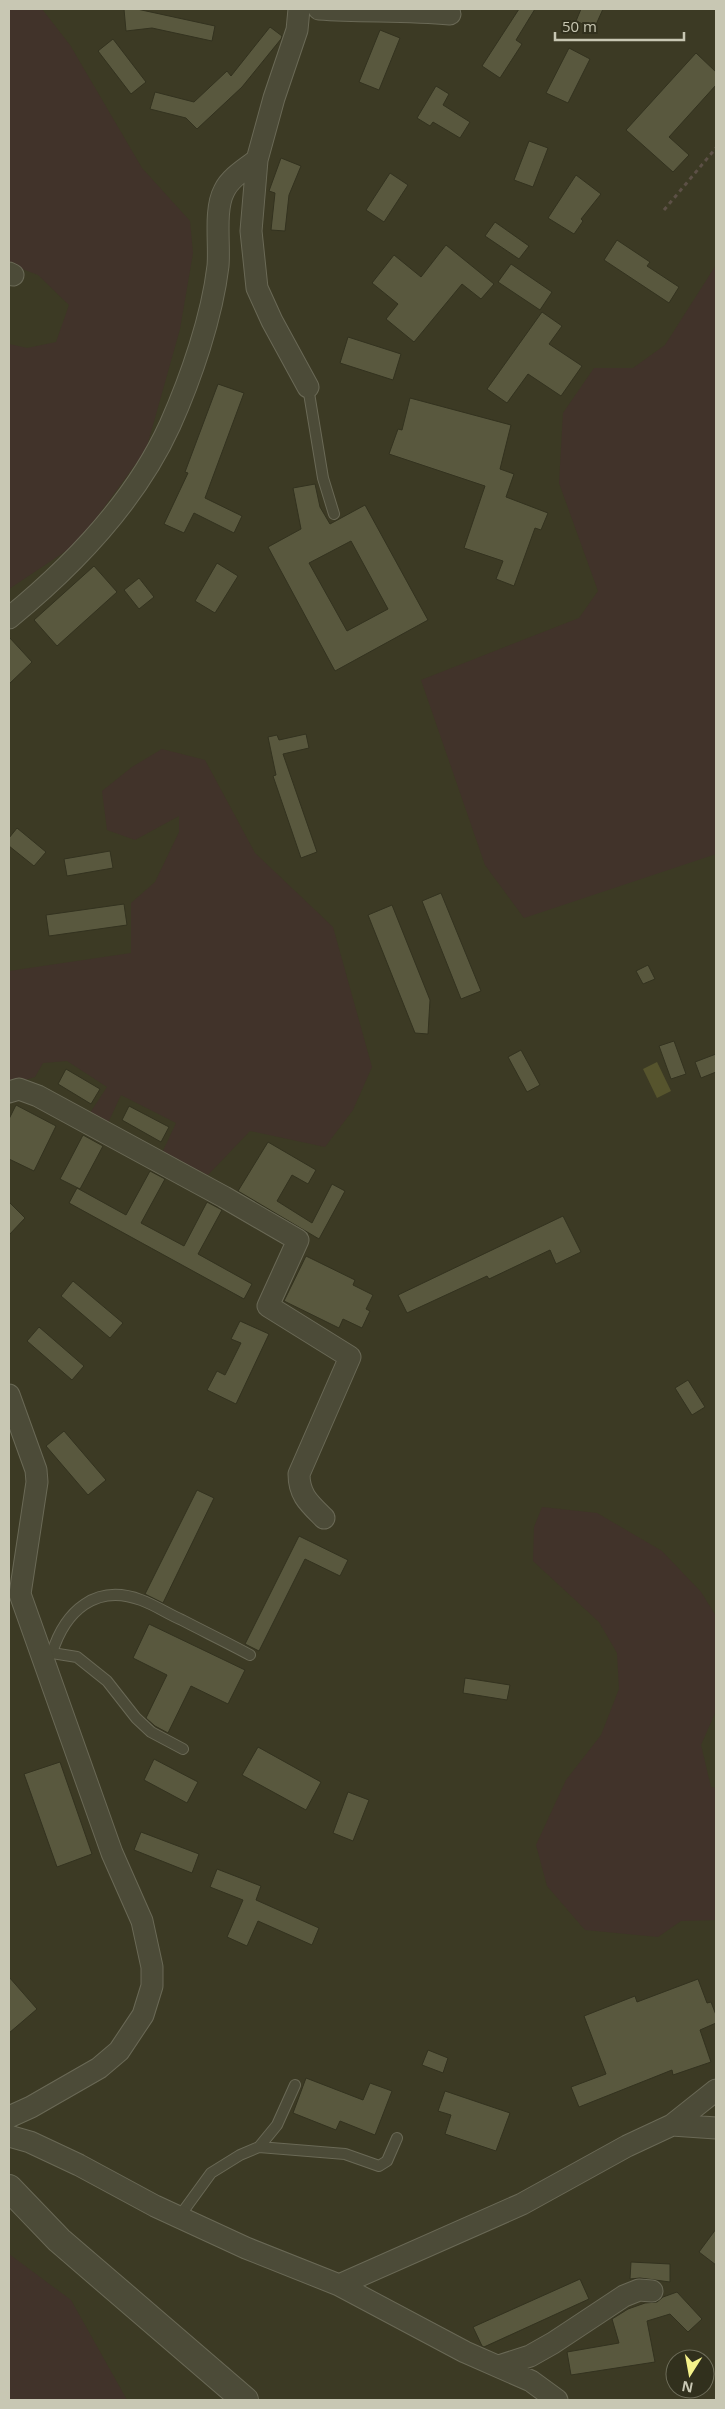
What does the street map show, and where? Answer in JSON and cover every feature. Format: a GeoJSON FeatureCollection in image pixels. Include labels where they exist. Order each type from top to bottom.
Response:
{"type":"FeatureCollection","features":[{"type":"Feature","properties":{"kind":"street"},"geometry":{"type":"LineString","coordinates":[[299,9],[297,30],[274,98],[257,160],[251,231],[257,288],[272,321],[308,387]]}},
{"type":"Feature","properties":{"kind":"street"},"geometry":{"type":"LineString","coordinates":[[319,9],[360,12],[416,11],[450,14]]}},
{"type":"Feature","properties":{"kind":"street"},"geometry":{"type":"LineString","coordinates":[[9,618],[86,548],[132,491],[170,426],[193,364],[213,297],[218,265],[220,212],[224,191],[238,174],[257,160]]}},
{"type":"Feature","properties":{"kind":"street"},"geometry":{"type":"LineString","coordinates":[[9,1092],[19,1089],[38,1096],[224,1197],[298,1240],[268,1306],[350,1357],[299,1474],[299,1488],[305,1500],[324,1518]]}},
{"type":"Feature","properties":{"kind":"street"},"geometry":{"type":"LineString","coordinates":[[9,1395],[36,1470],[37,1482],[20,1594],[48,1655],[112,1853],[142,1921],[152,1967],[152,1986],[143,2015],[119,2051],[99,2068],[31,2107],[9,2117]]}},
{"type":"Feature","properties":{"kind":"street"},"geometry":{"type":"LineString","coordinates":[[339,2285],[522,2204],[627,2146],[672,2125],[716,2090]]}},
{"type":"Feature","properties":{"kind":"street"},"geometry":{"type":"LineString","coordinates":[[672,2125],[716,2128]]}},
{"type":"Feature","properties":{"kind":"street"},"geometry":{"type":"LineString","coordinates":[[9,2136],[30,2142],[79,2165],[179,2217],[246,2248],[339,2285],[465,2352],[530,2381],[556,2400]]}},
{"type":"Feature","properties":{"kind":"street"},"geometry":{"type":"LineString","coordinates":[[9,2188],[59,2240],[245,2400]]}},
{"type":"Feature","properties":{"kind":"street"},"geometry":{"type":"LineString","coordinates":[[500,2366],[530,2356],[624,2296],[639,2290],[652,2291]]}},
{"type":"Feature","properties":{"kind":"lane"},"geometry":{"type":"LineString","coordinates":[[308,387],[323,478],[334,514]]}},
{"type":"Feature","properties":{"kind":"lane"},"geometry":{"type":"LineString","coordinates":[[183,1749],[152,1732],[136,1718],[107,1681],[77,1657],[48,1655],[74,1612],[91,1600],[114,1594],[140,1599],[250,1655]]}},
{"type":"Feature","properties":{"kind":"lane"},"geometry":{"type":"LineString","coordinates":[[259,2148],[277,2125],[295,2085]]}},
{"type":"Feature","properties":{"kind":"lane"},"geometry":{"type":"LineString","coordinates":[[179,2217],[211,2173],[232,2159],[259,2148],[345,2154],[379,2166],[387,2161],[396,2138]]}},
{"type":"Feature","properties":{"kind":"path"},"geometry":{"type":"LineString","coordinates":[[664,210],[716,148]]}},
{"type":"Feature","properties":{"kind":"shaded area"},"geometry":{"type":"Polygon","coordinates":[[[9,9],[42,9],[70,45],[142,168],[190,221],[193,253],[180,329],[146,450],[78,543],[9,589],[9,344],[27,348],[56,342],[69,305],[38,275],[9,264],[9,9]]]}},
{"type":"Feature","properties":{"kind":"shaded area"},"geometry":{"type":"Polygon","coordinates":[[[716,265],[716,854],[524,918],[485,865],[421,680],[579,618],[598,591],[559,483],[563,413],[594,368],[633,368],[665,345],[716,265]]]}},
{"type":"Feature","properties":{"kind":"shaded area"},"geometry":{"type":"Polygon","coordinates":[[[162,749],[205,760],[255,853],[333,927],[372,1067],[353,1110],[325,1147],[250,1131],[208,1175],[162,1153],[176,1123],[121,1095],[108,1123],[90,1113],[107,1087],[67,1061],[43,1063],[35,1077],[9,1085],[9,971],[131,953],[131,903],[155,882],[179,832],[179,816],[135,840],[107,830],[102,791],[132,767],[162,749]]]}},
{"type":"Feature","properties":{"kind":"shaded area"},"geometry":{"type":"Polygon","coordinates":[[[657,1062],[671,1091],[657,1098],[643,1069],[657,1062]]]}},
{"type":"Feature","properties":{"kind":"shaded area"},"geometry":{"type":"Polygon","coordinates":[[[542,1507],[597,1513],[662,1551],[701,1592],[716,1616],[716,1711],[701,1745],[711,1787],[716,1788],[716,1920],[681,1921],[658,1937],[585,1930],[547,1886],[536,1845],[566,1780],[601,1735],[619,1689],[617,1653],[599,1622],[533,1561],[534,1527],[542,1507]]]}},
{"type":"Feature","properties":{"kind":"shaded area"},"geometry":{"type":"Polygon","coordinates":[[[9,2254],[71,2300],[127,2400],[9,2400],[9,2254]]]}},
{"type":"Feature","properties":{"kind":"building"},"geometry":{"type":"Polygon","coordinates":[[[124,9],[137,9],[215,26],[212,41],[152,28],[126,31],[124,9]]]}},
{"type":"Feature","properties":{"kind":"building"},"geometry":{"type":"Polygon","coordinates":[[[519,9],[535,9],[516,40],[522,44],[500,78],[482,66],[519,9]]]}},
{"type":"Feature","properties":{"kind":"building"},"geometry":{"type":"Polygon","coordinates":[[[581,9],[603,9],[594,29],[576,21],[581,9]]]}},
{"type":"Feature","properties":{"kind":"building"},"geometry":{"type":"Polygon","coordinates":[[[270,27],[282,36],[281,39],[242,87],[197,129],[186,118],[150,109],[155,92],[194,102],[227,71],[231,76],[270,27]]]}},
{"type":"Feature","properties":{"kind":"building"},"geometry":{"type":"Polygon","coordinates":[[[380,30],[400,38],[379,90],[359,82],[380,30]]]}},
{"type":"Feature","properties":{"kind":"building"},"geometry":{"type":"Polygon","coordinates":[[[113,39],[146,82],[131,94],[98,51],[113,39]]]}},
{"type":"Feature","properties":{"kind":"building"},"geometry":{"type":"Polygon","coordinates":[[[569,48],[590,59],[568,103],[546,93],[569,48]]]}},
{"type":"Feature","properties":{"kind":"building"},"geometry":{"type":"Polygon","coordinates":[[[696,53],[716,72],[716,85],[669,137],[689,155],[673,172],[626,130],[696,53]]]}},
{"type":"Feature","properties":{"kind":"building"},"geometry":{"type":"Polygon","coordinates":[[[436,86],[449,94],[443,105],[470,122],[460,138],[433,122],[430,126],[417,118],[436,86]]]}},
{"type":"Feature","properties":{"kind":"building"},"geometry":{"type":"Polygon","coordinates":[[[529,141],[548,148],[533,187],[514,180],[529,141]]]}},
{"type":"Feature","properties":{"kind":"building"},"geometry":{"type":"Polygon","coordinates":[[[281,158],[301,166],[289,195],[285,231],[271,230],[275,193],[269,191],[281,158]]]}},
{"type":"Feature","properties":{"kind":"building"},"geometry":{"type":"Polygon","coordinates":[[[390,173],[408,185],[384,222],[366,210],[390,173]]]}},
{"type":"Feature","properties":{"kind":"building"},"geometry":{"type":"Polygon","coordinates":[[[576,175],[601,194],[581,219],[583,221],[574,234],[548,218],[576,175]]]}},
{"type":"Feature","properties":{"kind":"building"},"geometry":{"type":"Polygon","coordinates":[[[495,222],[529,246],[519,259],[485,236],[495,222]]]}},
{"type":"Feature","properties":{"kind":"building"},"geometry":{"type":"Polygon","coordinates":[[[617,240],[650,262],[647,266],[679,287],[669,303],[604,260],[617,240]]]}},
{"type":"Feature","properties":{"kind":"building"},"geometry":{"type":"Polygon","coordinates":[[[446,245],[494,284],[481,299],[462,284],[414,342],[386,319],[398,304],[372,283],[394,255],[421,277],[446,245]]]}},
{"type":"Feature","properties":{"kind":"building"},"geometry":{"type":"Polygon","coordinates":[[[511,264],[552,292],[540,310],[498,282],[511,264]]]}},
{"type":"Feature","properties":{"kind":"building"},"geometry":{"type":"Polygon","coordinates":[[[542,312],[562,326],[549,344],[582,366],[561,396],[528,374],[507,403],[487,389],[542,312]]]}},
{"type":"Feature","properties":{"kind":"building"},"geometry":{"type":"Polygon","coordinates":[[[348,337],[401,354],[393,380],[340,363],[348,337]]]}},
{"type":"Feature","properties":{"kind":"building"},"geometry":{"type":"Polygon","coordinates":[[[218,384],[244,393],[205,498],[242,516],[234,533],[194,513],[184,533],[164,524],[188,473],[185,472],[218,384]]]}},
{"type":"Feature","properties":{"kind":"building"},"geometry":{"type":"Polygon","coordinates":[[[410,398],[511,425],[500,469],[514,474],[506,497],[548,513],[541,530],[535,528],[514,586],[496,579],[503,561],[464,548],[485,486],[389,454],[398,429],[402,430],[410,398]]]}},
{"type":"Feature","properties":{"kind":"building"},"geometry":{"type":"Polygon","coordinates":[[[315,484],[320,507],[330,524],[365,505],[428,620],[335,671],[268,547],[301,529],[293,488],[315,484]],[[351,541],[309,563],[347,631],[388,609],[351,541]]]}},
{"type":"Feature","properties":{"kind":"building"},"geometry":{"type":"Polygon","coordinates":[[[217,563],[238,576],[215,613],[195,601],[217,563]]]}},
{"type":"Feature","properties":{"kind":"building"},"geometry":{"type":"Polygon","coordinates":[[[94,566],[117,592],[57,646],[34,620],[94,566]]]}},
{"type":"Feature","properties":{"kind":"building"},"geometry":{"type":"Polygon","coordinates":[[[139,578],[154,597],[139,609],[124,590],[139,578]]]}},
{"type":"Feature","properties":{"kind":"building"},"geometry":{"type":"Polygon","coordinates":[[[9,637],[32,662],[9,684],[9,637]]]}},
{"type":"Feature","properties":{"kind":"building"},"geometry":{"type":"Polygon","coordinates":[[[306,734],[309,748],[283,754],[317,852],[301,858],[273,776],[276,775],[268,737],[277,735],[279,740],[306,734]]]}},
{"type":"Feature","properties":{"kind":"building"},"geometry":{"type":"Polygon","coordinates":[[[17,828],[46,852],[34,866],[9,846],[9,838],[17,828]]]}},
{"type":"Feature","properties":{"kind":"building"},"geometry":{"type":"Polygon","coordinates":[[[110,851],[113,868],[67,876],[64,859],[110,851]]]}},
{"type":"Feature","properties":{"kind":"building"},"geometry":{"type":"Polygon","coordinates":[[[441,893],[481,991],[461,999],[422,901],[441,893]]]}},
{"type":"Feature","properties":{"kind":"building"},"geometry":{"type":"Polygon","coordinates":[[[124,904],[127,925],[49,936],[46,915],[124,904]]]}},
{"type":"Feature","properties":{"kind":"building"},"geometry":{"type":"Polygon","coordinates":[[[392,905],[430,1000],[428,1034],[415,1033],[368,915],[392,905]]]}},
{"type":"Feature","properties":{"kind":"building"},"geometry":{"type":"Polygon","coordinates":[[[648,965],[655,979],[643,984],[636,971],[648,965]]]}},
{"type":"Feature","properties":{"kind":"building"},"geometry":{"type":"Polygon","coordinates":[[[674,1041],[686,1074],[671,1079],[659,1046],[674,1041]]]}},
{"type":"Feature","properties":{"kind":"building"},"geometry":{"type":"Polygon","coordinates":[[[521,1050],[540,1085],[527,1092],[508,1057],[521,1050]]]}},
{"type":"Feature","properties":{"kind":"building"},"geometry":{"type":"Polygon","coordinates":[[[716,1054],[716,1072],[701,1078],[695,1062],[716,1054]]]}},
{"type":"Feature","properties":{"kind":"building"},"geometry":{"type":"Polygon","coordinates":[[[66,1069],[100,1089],[91,1104],[58,1084],[66,1069]]]}},
{"type":"Feature","properties":{"kind":"building"},"geometry":{"type":"Polygon","coordinates":[[[16,1105],[56,1126],[34,1171],[9,1159],[9,1119],[16,1105]]]}},
{"type":"Feature","properties":{"kind":"building"},"geometry":{"type":"Polygon","coordinates":[[[129,1106],[169,1127],[161,1142],[122,1120],[129,1106]]]}},
{"type":"Feature","properties":{"kind":"building"},"geometry":{"type":"Polygon","coordinates":[[[83,1135],[103,1146],[80,1189],[60,1179],[83,1135]]]}},
{"type":"Feature","properties":{"kind":"building"},"geometry":{"type":"Polygon","coordinates":[[[268,1142],[316,1170],[308,1184],[292,1175],[277,1201],[312,1223],[332,1184],[345,1191],[319,1239],[238,1191],[268,1142]]]}},
{"type":"Feature","properties":{"kind":"building"},"geometry":{"type":"Polygon","coordinates":[[[150,1171],[165,1179],[141,1223],[184,1246],[207,1202],[222,1210],[198,1254],[252,1284],[244,1299],[69,1203],[77,1188],[126,1215],[150,1171]]]}},
{"type":"Feature","properties":{"kind":"building"},"geometry":{"type":"Polygon","coordinates":[[[9,1202],[25,1218],[9,1235],[9,1202]]]}},
{"type":"Feature","properties":{"kind":"building"},"geometry":{"type":"Polygon","coordinates":[[[563,1216],[581,1252],[556,1264],[550,1250],[489,1279],[487,1276],[407,1313],[398,1295],[563,1216]]]}},
{"type":"Feature","properties":{"kind":"building"},"geometry":{"type":"Polygon","coordinates":[[[306,1256],[355,1280],[353,1285],[373,1295],[366,1309],[370,1311],[362,1328],[343,1319],[339,1328],[284,1301],[306,1256]]]}},
{"type":"Feature","properties":{"kind":"building"},"geometry":{"type":"Polygon","coordinates":[[[73,1281],[123,1323],[110,1338],[61,1296],[73,1281]]]}},
{"type":"Feature","properties":{"kind":"building"},"geometry":{"type":"Polygon","coordinates":[[[240,1321],[269,1334],[236,1404],[207,1390],[217,1371],[225,1375],[241,1343],[231,1339],[240,1321]]]}},
{"type":"Feature","properties":{"kind":"building"},"geometry":{"type":"Polygon","coordinates":[[[39,1327],[84,1366],[72,1380],[27,1341],[39,1327]]]}},
{"type":"Feature","properties":{"kind":"building"},"geometry":{"type":"Polygon","coordinates":[[[688,1380],[705,1407],[692,1415],[675,1388],[688,1380]]]}},
{"type":"Feature","properties":{"kind":"building"},"geometry":{"type":"Polygon","coordinates":[[[64,1431],[106,1480],[88,1495],[46,1446],[64,1431]]]}},
{"type":"Feature","properties":{"kind":"building"},"geometry":{"type":"Polygon","coordinates":[[[197,1490],[214,1498],[163,1603],[145,1594],[197,1490]]]}},
{"type":"Feature","properties":{"kind":"building"},"geometry":{"type":"Polygon","coordinates":[[[299,1536],[348,1560],[340,1576],[305,1559],[259,1651],[245,1644],[299,1536]]]}},
{"type":"Feature","properties":{"kind":"building"},"geometry":{"type":"Polygon","coordinates":[[[149,1624],[245,1670],[228,1704],[191,1686],[168,1733],[155,1726],[146,1718],[167,1675],[133,1658],[149,1624]]]}},
{"type":"Feature","properties":{"kind":"building"},"geometry":{"type":"Polygon","coordinates":[[[465,1678],[510,1685],[507,1700],[463,1693],[465,1678]]]}},
{"type":"Feature","properties":{"kind":"building"},"geometry":{"type":"Polygon","coordinates":[[[258,1747],[321,1782],[306,1810],[242,1775],[258,1747]]]}},
{"type":"Feature","properties":{"kind":"building"},"geometry":{"type":"Polygon","coordinates":[[[154,1759],[198,1782],[187,1803],[144,1780],[154,1759]]]}},
{"type":"Feature","properties":{"kind":"building"},"geometry":{"type":"Polygon","coordinates":[[[60,1762],[92,1854],[57,1867],[24,1774],[60,1762]]]}},
{"type":"Feature","properties":{"kind":"building"},"geometry":{"type":"Polygon","coordinates":[[[348,1792],[369,1800],[353,1841],[333,1833],[348,1792]]]}},
{"type":"Feature","properties":{"kind":"building"},"geometry":{"type":"Polygon","coordinates":[[[141,1832],[199,1854],[192,1873],[134,1850],[141,1832]]]}},
{"type":"Feature","properties":{"kind":"building"},"geometry":{"type":"Polygon","coordinates":[[[217,1869],[261,1886],[256,1900],[319,1928],[312,1945],[258,1921],[247,1946],[227,1937],[243,1900],[210,1887],[217,1869]]]}},
{"type":"Feature","properties":{"kind":"building"},"geometry":{"type":"Polygon","coordinates":[[[9,1977],[37,2009],[9,2033],[9,1977]]]}},
{"type":"Feature","properties":{"kind":"building"},"geometry":{"type":"Polygon","coordinates":[[[698,1979],[707,2003],[711,2002],[716,2015],[716,2023],[700,2030],[711,2062],[673,2075],[672,2070],[579,2107],[571,2087],[606,2074],[584,2016],[635,1996],[637,2002],[698,1979]]]}},
{"type":"Feature","properties":{"kind":"building"},"geometry":{"type":"Polygon","coordinates":[[[428,2050],[448,2058],[443,2073],[422,2065],[428,2050]]]}},
{"type":"Feature","properties":{"kind":"building"},"geometry":{"type":"Polygon","coordinates":[[[306,2078],[363,2100],[370,2083],[392,2091],[375,2135],[340,2121],[336,2130],[293,2113],[306,2078]]]}},
{"type":"Feature","properties":{"kind":"building"},"geometry":{"type":"Polygon","coordinates":[[[445,2091],[510,2113],[496,2151],[445,2134],[451,2115],[438,2111],[445,2091]]]}},
{"type":"Feature","properties":{"kind":"building"},"geometry":{"type":"Polygon","coordinates":[[[716,2229],[716,2265],[699,2252],[716,2229]]]}},
{"type":"Feature","properties":{"kind":"building"},"geometry":{"type":"Polygon","coordinates":[[[631,2262],[670,2264],[670,2282],[640,2278],[630,2279],[631,2262]]]}},
{"type":"Feature","properties":{"kind":"building"},"geometry":{"type":"Polygon","coordinates":[[[580,2279],[589,2299],[484,2347],[482,2346],[473,2327],[580,2279]]]}},
{"type":"Feature","properties":{"kind":"building"},"geometry":{"type":"Polygon","coordinates":[[[677,2292],[702,2319],[688,2332],[670,2314],[647,2321],[655,2362],[571,2375],[567,2352],[619,2343],[612,2319],[628,2309],[645,2303],[657,2302],[663,2297],[677,2292]]]}}]}
